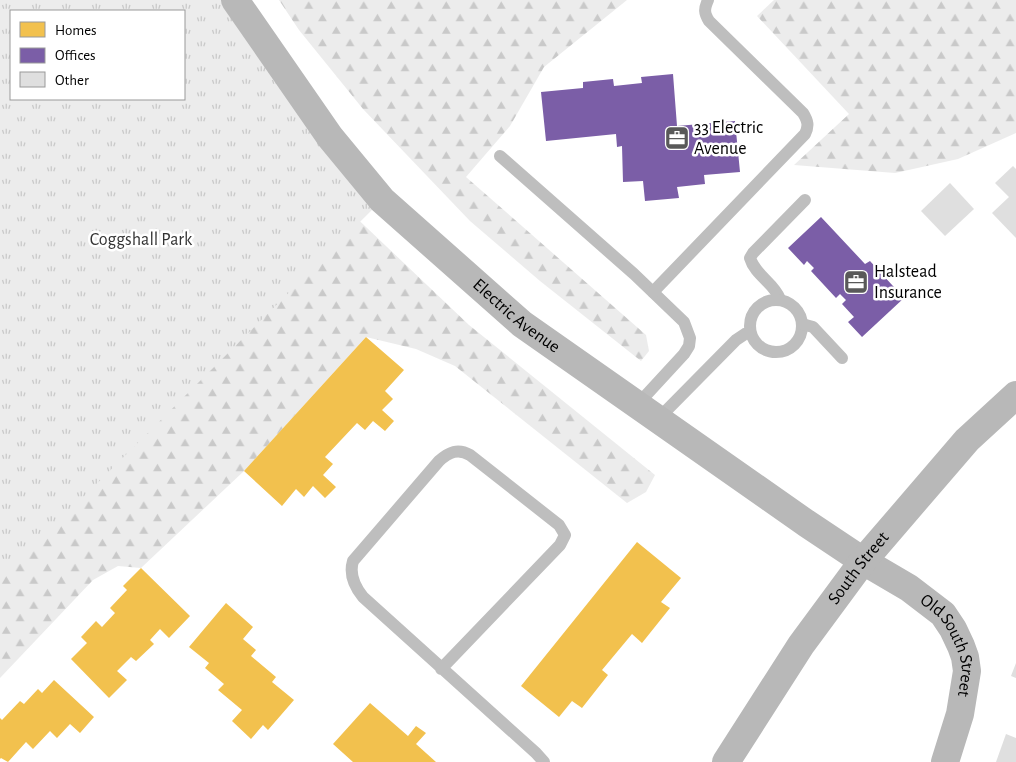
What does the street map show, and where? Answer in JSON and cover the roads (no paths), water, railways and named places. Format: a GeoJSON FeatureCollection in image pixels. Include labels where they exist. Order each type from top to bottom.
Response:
{"type":"FeatureCollection","features":[{"type":"Feature","properties":{"kind":"main road","name":"Electric Avenue"},"geometry":{"type":"LineString","coordinates":[[235,0],[330,137],[382,200],[522,324],[863,561]]}},
{"type":"Feature","properties":{"kind":"main road","name":"South Street"},"geometry":{"type":"LineString","coordinates":[[726,762],[801,645],[863,561],[967,440],[1016,395]]}},
{"type":"Feature","properties":{"kind":"main road","name":"Old South Street"},"geometry":{"type":"LineString","coordinates":[[863,561],[909,588],[943,614],[961,646],[967,671],[960,714],[945,762]]}},
{"type":"Feature","properties":{"kind":"lane"},"geometry":{"type":"LineString","coordinates":[[653,292],[805,134],[808,128],[808,122],[803,113],[709,21],[704,13],[704,7],[708,0]]}},
{"type":"Feature","properties":{"kind":"lane"},"geometry":{"type":"LineString","coordinates":[[500,156],[653,292],[684,322],[690,338],[689,346],[647,412]]}},
{"type":"Feature","properties":{"kind":"lane"},"geometry":{"type":"LineString","coordinates":[[780,299],[778,294],[754,268],[750,258],[805,200]]}},
{"type":"Feature","properties":{"kind":"lane"},"geometry":{"type":"LineString","coordinates":[[780,299],[795,307],[800,315],[802,333],[798,342],[792,348],[774,353],[757,345],[750,333],[750,322],[757,307],[772,300],[780,299]]}},
{"type":"Feature","properties":{"kind":"lane"},"geometry":{"type":"LineString","coordinates":[[802,324],[812,327],[842,358]]}},
{"type":"Feature","properties":{"kind":"lane"},"geometry":{"type":"LineString","coordinates":[[647,412],[736,340],[744,334],[750,333]]}},
{"type":"Feature","properties":{"kind":"lane"},"geometry":{"type":"LineString","coordinates":[[442,669],[560,545],[565,534],[559,525],[464,452],[451,452],[439,461],[353,561],[353,579],[363,597],[544,762]]}},
{"type":"Feature","properties":{"kind":"place","name":"33 Electric Avenue"},"geometry":{"type":"Point","coordinates":[677,138]}},
{"type":"Feature","properties":{"kind":"place","name":"Halstead Insurance"},"geometry":{"type":"Point","coordinates":[856,282]}},
{"type":"Feature","properties":{"kind":"park label","name":"Coggshall Park"},"geometry":{"type":"Point","coordinates":[141,240]}}]}
